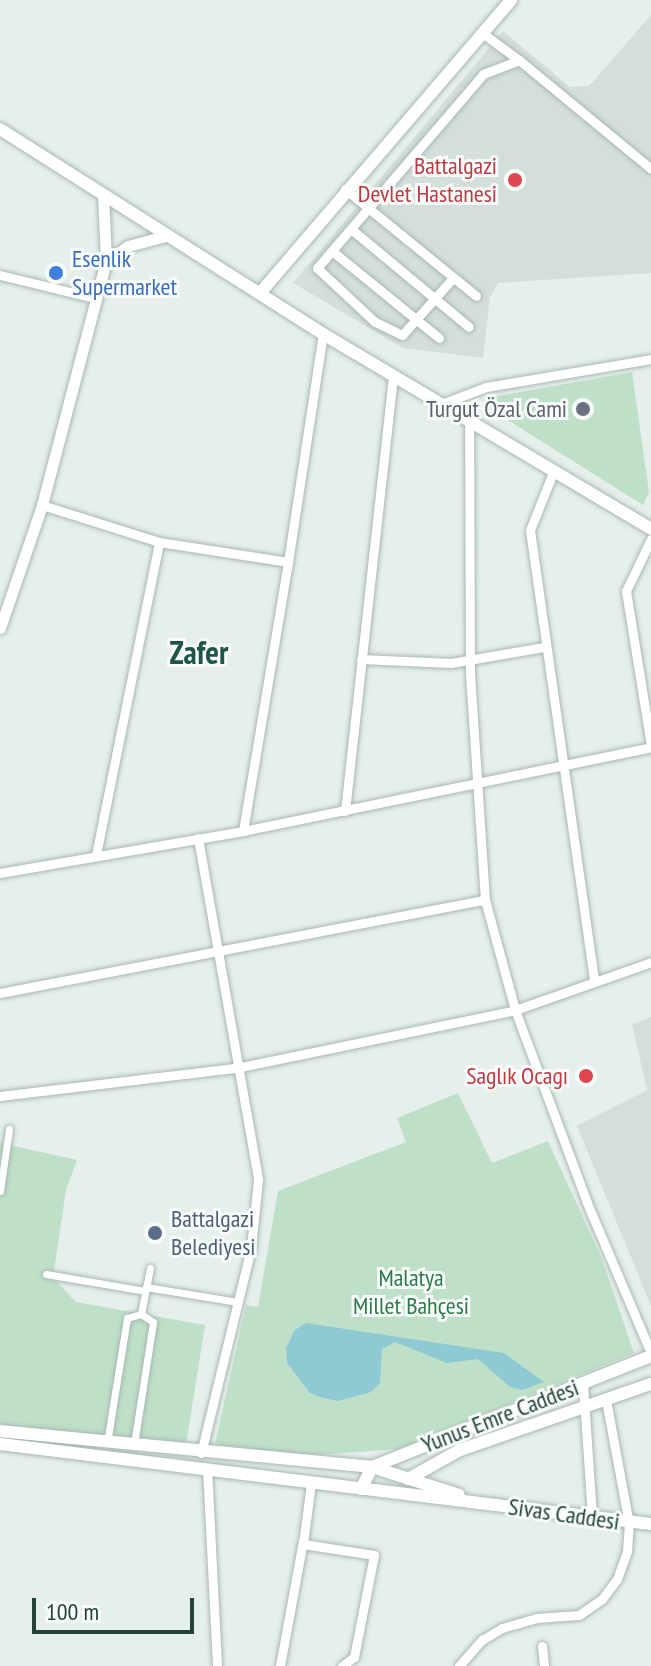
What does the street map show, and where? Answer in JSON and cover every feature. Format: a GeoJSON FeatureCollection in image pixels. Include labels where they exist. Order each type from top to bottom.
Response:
{"type":"FeatureCollection","features":[{"type":"Feature","properties":{"kind":"main road"},"geometry":{"type":"LineString","coordinates":[[260,293],[345,189],[511,0]]}},
{"type":"Feature","properties":{"kind":"main road"},"geometry":{"type":"LineString","coordinates":[[0,129],[323,334],[393,377],[444,403],[651,529]]}},
{"type":"Feature","properties":{"kind":"main road","name":"Yunus Emre Caddesi"},"geometry":{"type":"LineString","coordinates":[[372,1467],[651,1355]]}},
{"type":"Feature","properties":{"kind":"main road","name":"Yunus Emre Caddesi"},"geometry":{"type":"LineString","coordinates":[[395,1493],[410,1477],[460,1450],[651,1384]]}},
{"type":"Feature","properties":{"kind":"main road"},"geometry":{"type":"LineString","coordinates":[[0,1431],[201,1453],[372,1467],[477,1501]]}},
{"type":"Feature","properties":{"kind":"main road"},"geometry":{"type":"LineString","coordinates":[[0,1444],[477,1501]]}},
{"type":"Feature","properties":{"kind":"main road"},"geometry":{"type":"LineString","coordinates":[[361,1489],[372,1467]]}},
{"type":"Feature","properties":{"kind":"main road","name":"Sivas Caddesi"},"geometry":{"type":"LineString","coordinates":[[477,1501],[629,1524],[651,1524]]}},
{"type":"Feature","properties":{"kind":"street"},"geometry":{"type":"LineString","coordinates":[[481,32],[651,169]]}},
{"type":"Feature","properties":{"kind":"street"},"geometry":{"type":"LineString","coordinates":[[453,278],[402,335],[375,322],[317,268],[483,74],[519,60]]}},
{"type":"Feature","properties":{"kind":"street"},"geometry":{"type":"LineString","coordinates":[[345,189],[476,296]]}},
{"type":"Feature","properties":{"kind":"street"},"geometry":{"type":"LineString","coordinates":[[0,628],[42,505],[106,261],[103,195]]}},
{"type":"Feature","properties":{"kind":"street"},"geometry":{"type":"LineString","coordinates":[[351,229],[469,327]]}},
{"type":"Feature","properties":{"kind":"street"},"geometry":{"type":"LineString","coordinates":[[106,261],[128,246],[165,236]]}},
{"type":"Feature","properties":{"kind":"street"},"geometry":{"type":"LineString","coordinates":[[332,251],[439,338]]}},
{"type":"Feature","properties":{"kind":"street"},"geometry":{"type":"LineString","coordinates":[[0,276],[94,298]]}},
{"type":"Feature","properties":{"kind":"street"},"geometry":{"type":"LineString","coordinates":[[243,831],[323,334]]}},
{"type":"Feature","properties":{"kind":"street"},"geometry":{"type":"LineString","coordinates":[[444,403],[486,387],[651,359]]}},
{"type":"Feature","properties":{"kind":"street"},"geometry":{"type":"LineString","coordinates":[[345,811],[393,377]]}},
{"type":"Feature","properties":{"kind":"street"},"geometry":{"type":"LineString","coordinates":[[469,418],[474,786],[485,900],[515,1010],[587,1203],[651,1355]]}},
{"type":"Feature","properties":{"kind":"street"},"geometry":{"type":"LineString","coordinates":[[554,470],[530,530],[544,647],[594,980]]}},
{"type":"Feature","properties":{"kind":"street"},"geometry":{"type":"LineString","coordinates":[[42,505],[159,542],[288,562]]}},
{"type":"Feature","properties":{"kind":"street"},"geometry":{"type":"LineString","coordinates":[[0,873],[243,831],[474,786],[651,746],[626,591],[651,539]]}},
{"type":"Feature","properties":{"kind":"street"},"geometry":{"type":"LineString","coordinates":[[96,855],[159,542]]}},
{"type":"Feature","properties":{"kind":"street"},"geometry":{"type":"LineString","coordinates":[[361,659],[470,659],[544,647]]}},
{"type":"Feature","properties":{"kind":"street"},"geometry":{"type":"LineString","coordinates":[[198,838],[258,1180],[251,1248],[201,1453]]}},
{"type":"Feature","properties":{"kind":"street"},"geometry":{"type":"LineString","coordinates":[[0,993],[485,900]]}},
{"type":"Feature","properties":{"kind":"street"},"geometry":{"type":"LineString","coordinates":[[0,1096],[236,1068],[515,1010],[651,962]]}},
{"type":"Feature","properties":{"kind":"street"},"geometry":{"type":"LineString","coordinates":[[0,1191],[9,1129]]}},
{"type":"Feature","properties":{"kind":"street"},"geometry":{"type":"LineString","coordinates":[[141,1314],[150,1268]]}},
{"type":"Feature","properties":{"kind":"street"},"geometry":{"type":"LineString","coordinates":[[46,1274],[238,1302]]}},
{"type":"Feature","properties":{"kind":"street"},"geometry":{"type":"LineString","coordinates":[[107,1443],[127,1318],[141,1314],[153,1322],[134,1446]]}},
{"type":"Feature","properties":{"kind":"street"},"geometry":{"type":"LineString","coordinates":[[583,1384],[592,1517]]}},
{"type":"Feature","properties":{"kind":"street"},"geometry":{"type":"LineString","coordinates":[[459,1666],[482,1640],[502,1628],[590,1609],[617,1579],[627,1551],[629,1524],[606,1400]]}},
{"type":"Feature","properties":{"kind":"street"},"geometry":{"type":"LineString","coordinates":[[207,1468],[217,1666]]}},
{"type":"Feature","properties":{"kind":"street"},"geometry":{"type":"LineString","coordinates":[[280,1666],[311,1483]]}},
{"type":"Feature","properties":{"kind":"street"},"geometry":{"type":"LineString","coordinates":[[303,1541],[374,1555],[354,1657],[342,1666]]}},
{"type":"Feature","properties":{"kind":"street"},"geometry":{"type":"LineString","coordinates":[[542,1646],[544,1666]]}},
{"type":"Feature","properties":{"kind":"shaded area","name":"Battalgazi Devlet Hastanesi"},"geometry":{"type":"Polygon","coordinates":[[[651,15],[651,273],[498,283],[490,297],[483,358],[403,348],[293,283],[503,31],[570,87],[589,86],[651,15]]]}},
{"type":"Feature","properties":{"kind":"shaded area"},"geometry":{"type":"Polygon","coordinates":[[[651,1017],[651,1306],[577,1126],[647,1090],[632,1024],[651,1017]]]}},
{"type":"Feature","properties":{"kind":"green space"},"geometry":{"type":"Polygon","coordinates":[[[632,372],[649,492],[643,505],[487,407],[492,397],[632,372]]]}},
{"type":"Feature","properties":{"kind":"green space","name":"Malatya Millet Bahçesi"},"geometry":{"type":"Polygon","coordinates":[[[458,1093],[492,1163],[548,1141],[602,1259],[634,1353],[398,1449],[304,1456],[215,1444],[246,1305],[258,1307],[278,1191],[406,1142],[397,1118],[458,1093]]]}},
{"type":"Feature","properties":{"kind":"green space"},"geometry":{"type":"Polygon","coordinates":[[[0,1143],[77,1160],[66,1190],[53,1278],[76,1302],[205,1325],[186,1445],[0,1424],[0,1143]]]}},
{"type":"Feature","properties":{"kind":"water"},"geometry":{"type":"Polygon","coordinates":[[[306,1323],[504,1353],[544,1382],[522,1390],[510,1387],[478,1359],[447,1363],[395,1342],[382,1349],[380,1383],[371,1392],[338,1401],[323,1398],[310,1393],[287,1363],[286,1348],[295,1330],[306,1323]]]}},
{"type":"Feature","properties":{"kind":"place","name":"Battalgazi Devlet Hastanesi"},"geometry":{"type":"Point","coordinates":[515,180]}},
{"type":"Feature","properties":{"kind":"place","name":"Esenlik Supermarket"},"geometry":{"type":"Point","coordinates":[56,273]}},
{"type":"Feature","properties":{"kind":"place","name":"Turgut Özal Cami"},"geometry":{"type":"Point","coordinates":[583,409]}},
{"type":"Feature","properties":{"kind":"place","name":"Saglık Ocagı"},"geometry":{"type":"Point","coordinates":[586,1076]}},
{"type":"Feature","properties":{"kind":"place","name":"Battalgazi Belediyesi"},"geometry":{"type":"Point","coordinates":[155,1233]}},
{"type":"Feature","properties":{"kind":"district","name":"Zafer"},"geometry":{"type":"Point","coordinates":[199,652]}}]}
